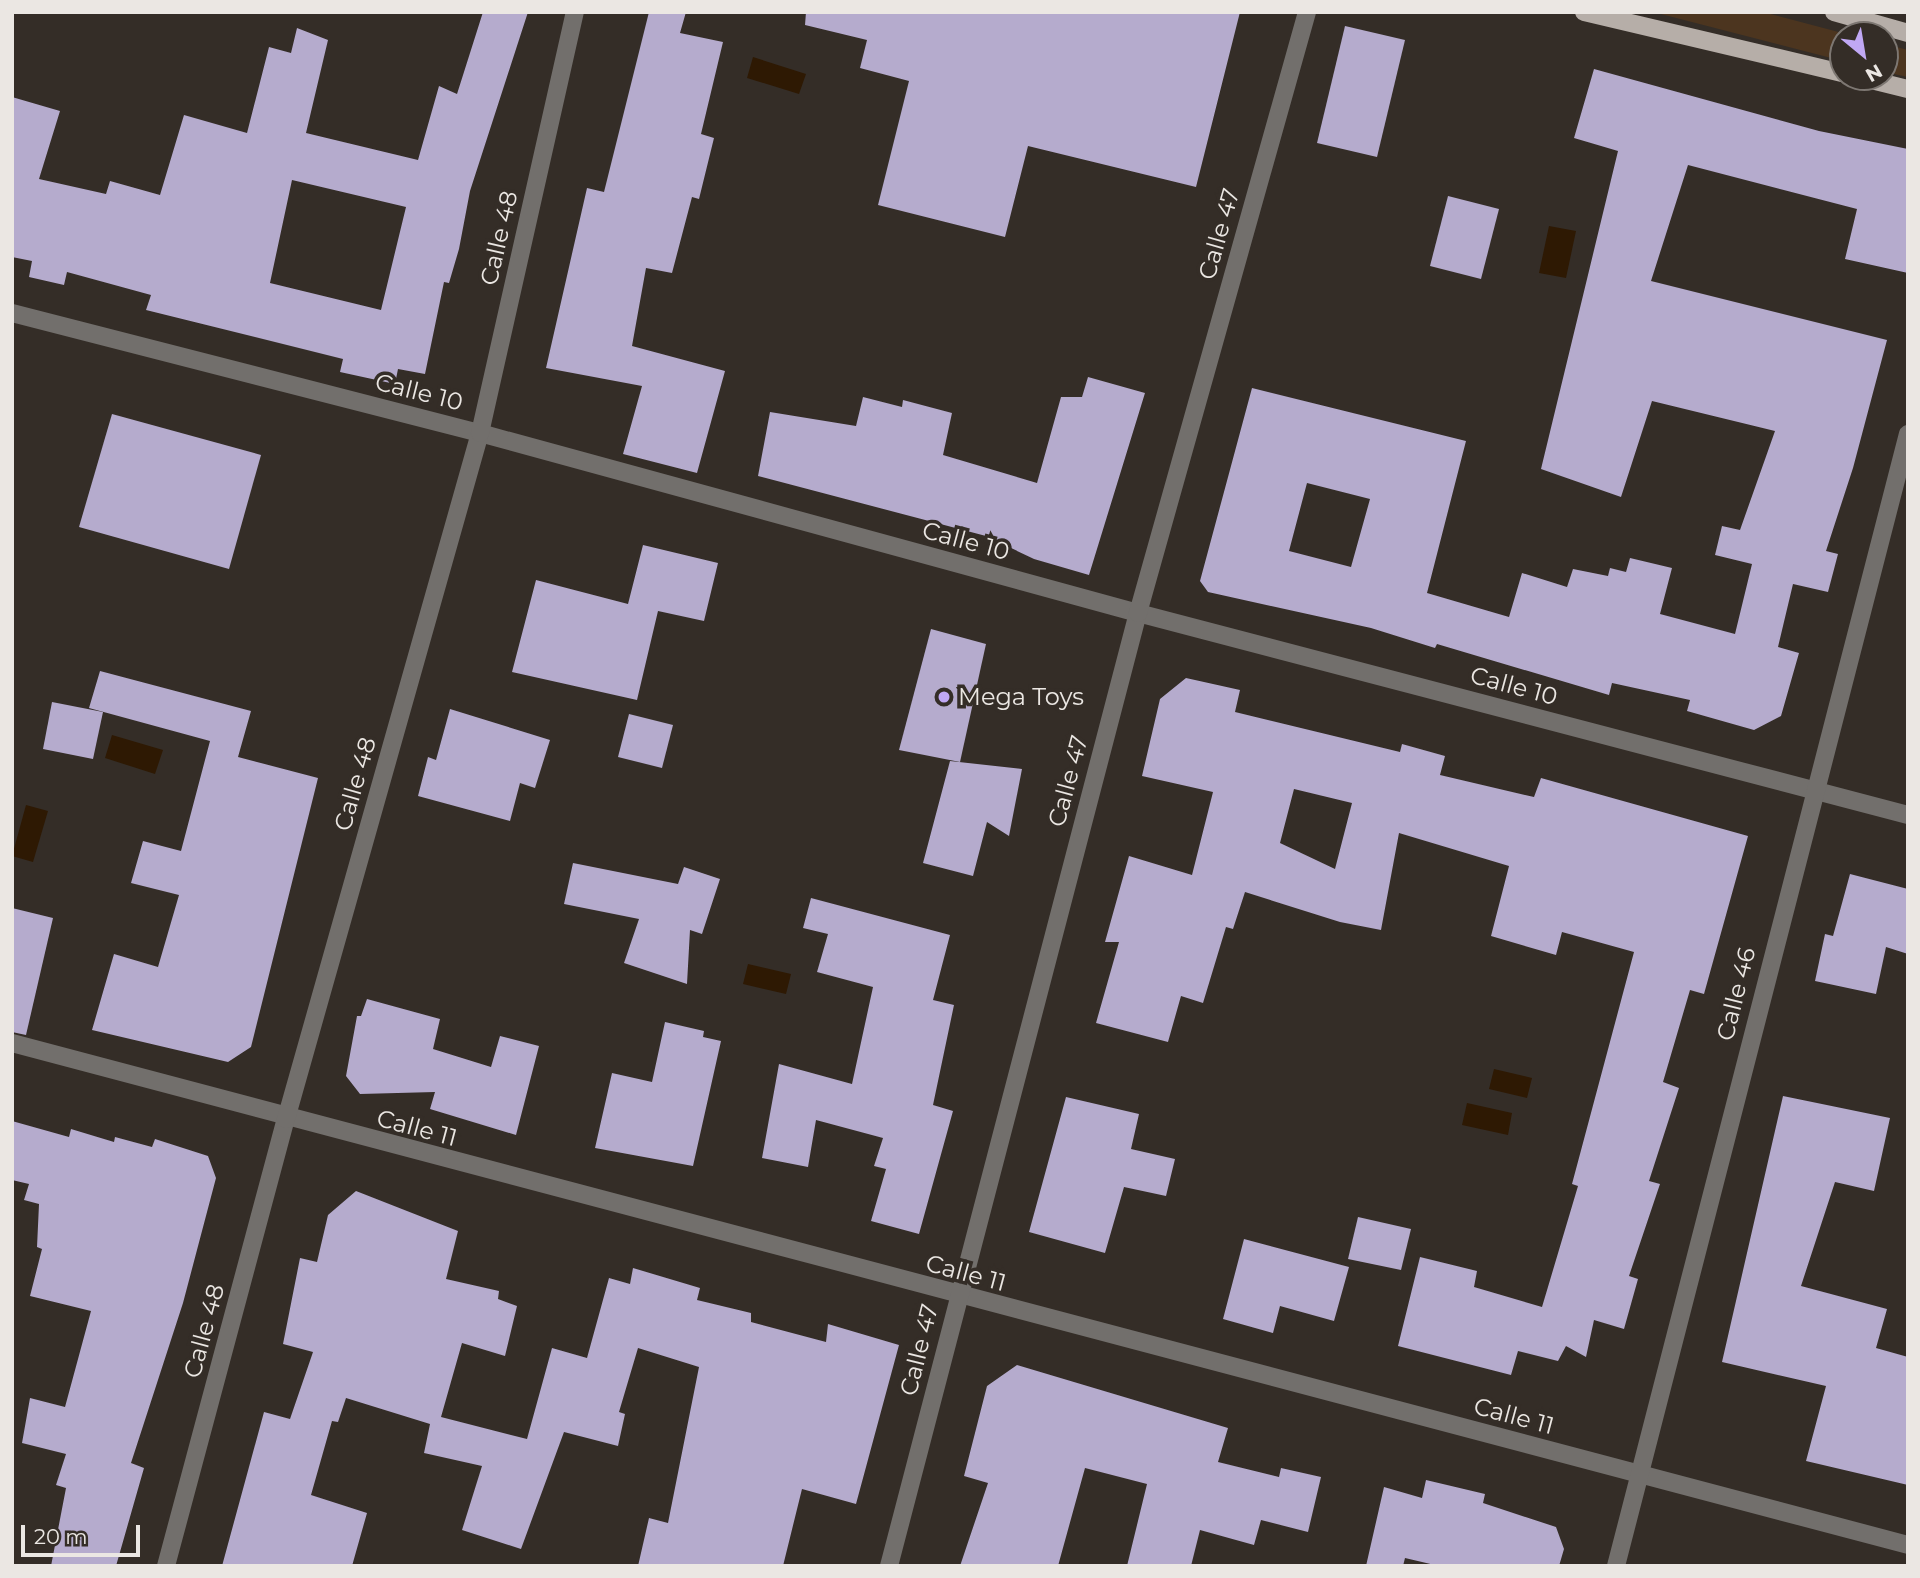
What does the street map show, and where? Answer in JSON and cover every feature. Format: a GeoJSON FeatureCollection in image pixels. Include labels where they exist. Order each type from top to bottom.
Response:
{"type":"FeatureCollection","features":[{"type":"Feature","properties":{"kind":"main road"},"geometry":{"type":"LineString","coordinates":[[1584,12],[1829,70]]}},
{"type":"Feature","properties":{"kind":"main road"},"geometry":{"type":"LineString","coordinates":[[1833,12],[1908,33]]}},
{"type":"Feature","properties":{"kind":"street","name":"Calle 48"},"geometry":{"type":"LineString","coordinates":[[166,1566],[286,1118],[480,433],[575,12]]}},
{"type":"Feature","properties":{"kind":"street","name":"Calle 47"},"geometry":{"type":"LineString","coordinates":[[889,1566],[957,1297],[1138,613],[1307,12]]}},
{"type":"Feature","properties":{"kind":"street","name":"Calle 10"},"geometry":{"type":"LineString","coordinates":[[12,313],[480,433],[1138,613],[1908,815]]}},
{"type":"Feature","properties":{"kind":"street","name":"Calle 46"},"geometry":{"type":"LineString","coordinates":[[1616,1566],[1813,789],[1908,435]]}},
{"type":"Feature","properties":{"kind":"street","name":"Calle 11"},"geometry":{"type":"LineString","coordinates":[[12,1043],[957,1297],[1908,1545]]}},
{"type":"Feature","properties":{"kind":"shaded area"},"geometry":{"type":"Polygon","coordinates":[[[1653,12],[1763,12],[1829,29],[1829,57],[1653,12]]]}},
{"type":"Feature","properties":{"kind":"shaded area"},"geometry":{"type":"Polygon","coordinates":[[[1899,48],[1908,50],[1908,77],[1899,75],[1899,48]]]}},
{"type":"Feature","properties":{"kind":"shaded area"},"geometry":{"type":"Polygon","coordinates":[[[753,57],[806,74],[799,94],[747,78],[753,57]]]}},
{"type":"Feature","properties":{"kind":"shaded area"},"geometry":{"type":"Polygon","coordinates":[[[1549,226],[1576,231],[1566,278],[1539,273],[1549,226]]]}},
{"type":"Feature","properties":{"kind":"shaded area"},"geometry":{"type":"Polygon","coordinates":[[[112,735],[163,750],[155,774],[105,758],[112,735]]]}},
{"type":"Feature","properties":{"kind":"shaded area"},"geometry":{"type":"Polygon","coordinates":[[[26,805],[48,811],[33,862],[12,856],[26,805]]]}},
{"type":"Feature","properties":{"kind":"shaded area"},"geometry":{"type":"Polygon","coordinates":[[[748,964],[791,974],[786,994],[743,984],[748,964]]]}},
{"type":"Feature","properties":{"kind":"shaded area"},"geometry":{"type":"Polygon","coordinates":[[[1494,1069],[1532,1078],[1527,1098],[1489,1089],[1494,1069]]]}},
{"type":"Feature","properties":{"kind":"shaded area"},"geometry":{"type":"Polygon","coordinates":[[[1467,1103],[1512,1113],[1508,1135],[1462,1125],[1467,1103]]]}},
{"type":"Feature","properties":{"kind":"building"},"geometry":{"type":"Polygon","coordinates":[[[483,12],[528,12],[470,191],[459,249],[449,283],[444,282],[425,374],[398,369],[395,384],[340,372],[343,359],[146,310],[151,295],[67,272],[64,285],[29,277],[32,261],[12,257],[12,97],[60,111],[39,179],[106,194],[110,181],[160,195],[184,115],[247,133],[269,47],[291,53],[297,28],[328,40],[306,133],[418,160],[439,86],[457,94],[483,12]],[[292,180],[270,283],[381,310],[406,207],[292,180]]]}},
{"type":"Feature","properties":{"kind":"building"},"geometry":{"type":"Polygon","coordinates":[[[649,12],[686,12],[680,33],[723,42],[701,134],[714,138],[699,199],[692,197],[672,273],[646,268],[632,346],[725,371],[697,473],[623,454],[642,386],[546,368],[587,188],[604,192],[649,12]]]}},
{"type":"Feature","properties":{"kind":"building"},"geometry":{"type":"Polygon","coordinates":[[[806,12],[1240,12],[1196,187],[1028,146],[1005,237],[878,205],[909,81],[860,68],[867,40],[805,25],[806,12]]]}},
{"type":"Feature","properties":{"kind":"building"},"geometry":{"type":"Polygon","coordinates":[[[1345,26],[1405,40],[1377,157],[1317,143],[1345,26]]]}},
{"type":"Feature","properties":{"kind":"building"},"geometry":{"type":"Polygon","coordinates":[[[1594,69],[1819,131],[1908,149],[1908,273],[1845,259],[1857,209],[1688,165],[1651,281],[1887,340],[1853,468],[1826,551],[1838,554],[1828,592],[1793,584],[1778,647],[1799,653],[1781,716],[1754,730],[1687,711],[1690,700],[1612,683],[1609,695],[1437,644],[1435,648],[1371,628],[1208,592],[1200,581],[1252,388],[1466,441],[1427,593],[1509,617],[1522,573],[1567,587],[1573,569],[1608,576],[1610,568],[1626,572],[1630,558],[1672,568],[1660,614],[1735,634],[1752,564],[1715,555],[1722,526],[1740,530],[1775,431],[1652,401],[1621,497],[1541,469],[1618,151],[1574,138],[1594,69]],[[1307,483],[1289,551],[1351,567],[1370,499],[1307,483]]]}},
{"type":"Feature","properties":{"kind":"building"},"geometry":{"type":"Polygon","coordinates":[[[1448,196],[1499,209],[1481,279],[1430,266],[1448,196]]]}},
{"type":"Feature","properties":{"kind":"building"},"geometry":{"type":"Polygon","coordinates":[[[1088,377],[1145,393],[1089,575],[1034,559],[986,536],[758,476],[770,412],[856,426],[863,397],[902,407],[903,400],[952,413],[943,455],[1037,483],[1061,397],[1082,397],[1088,377]]]}},
{"type":"Feature","properties":{"kind":"building"},"geometry":{"type":"Polygon","coordinates":[[[112,414],[261,455],[229,569],[79,527],[112,414]]]}},
{"type":"Feature","properties":{"kind":"building"},"geometry":{"type":"Polygon","coordinates":[[[643,545],[718,563],[704,621],[658,611],[637,700],[512,672],[536,580],[628,604],[643,545]]]}},
{"type":"Feature","properties":{"kind":"building","name":"Mega Toys"},"geometry":{"type":"Polygon","coordinates":[[[931,629],[986,644],[960,762],[899,750],[931,629]]]}},
{"type":"Feature","properties":{"kind":"building"},"geometry":{"type":"Polygon","coordinates":[[[100,671],[251,711],[238,757],[318,778],[251,1047],[228,1062],[92,1030],[114,954],[158,967],[179,895],[131,883],[143,841],[181,851],[210,741],[89,708],[100,671]]]}},
{"type":"Feature","properties":{"kind":"building"},"geometry":{"type":"Polygon","coordinates":[[[1186,678],[1240,690],[1235,712],[1400,752],[1402,744],[1445,756],[1440,775],[1534,797],[1541,778],[1748,836],[1704,994],[1690,990],[1663,1082],[1679,1088],[1649,1181],[1660,1184],[1629,1276],[1638,1279],[1624,1329],[1594,1320],[1586,1357],[1566,1346],[1558,1361],[1518,1351],[1511,1375],[1398,1346],[1420,1257],[1477,1271],[1474,1287],[1542,1307],[1578,1186],[1572,1184],[1634,952],[1562,932],[1556,955],[1491,936],[1509,866],[1399,833],[1381,930],[1340,922],[1245,892],[1233,929],[1226,927],[1203,1003],[1181,996],[1168,1042],[1096,1023],[1119,942],[1105,942],[1129,856],[1192,875],[1213,792],[1142,776],[1160,699],[1186,678]],[[1294,789],[1280,843],[1335,869],[1352,803],[1294,789]]]}},
{"type":"Feature","properties":{"kind":"building"},"geometry":{"type":"Polygon","coordinates":[[[52,702],[103,712],[93,759],[43,749],[52,702]]]}},
{"type":"Feature","properties":{"kind":"building"},"geometry":{"type":"Polygon","coordinates":[[[450,709],[550,740],[535,788],[520,783],[510,821],[418,796],[428,757],[436,760],[450,709]]]}},
{"type":"Feature","properties":{"kind":"building"},"geometry":{"type":"Polygon","coordinates":[[[629,714],[673,725],[662,768],[618,757],[629,714]]]}},
{"type":"Feature","properties":{"kind":"building"},"geometry":{"type":"Polygon","coordinates":[[[950,761],[1022,769],[1009,836],[987,822],[973,876],[923,863],[950,761]]]}},
{"type":"Feature","properties":{"kind":"building"},"geometry":{"type":"Polygon","coordinates":[[[573,863],[678,884],[684,867],[720,879],[702,934],[690,930],[687,984],[624,963],[639,919],[564,904],[573,863]]]}},
{"type":"Feature","properties":{"kind":"building"},"geometry":{"type":"Polygon","coordinates":[[[1850,874],[1908,889],[1908,954],[1886,947],[1876,994],[1815,981],[1825,934],[1833,936],[1850,874]]]}},
{"type":"Feature","properties":{"kind":"building"},"geometry":{"type":"Polygon","coordinates":[[[811,898],[950,935],[933,1000],[954,1005],[933,1105],[953,1111],[919,1234],[871,1221],[886,1169],[874,1166],[883,1138],[816,1120],[808,1167],[762,1158],[779,1064],[852,1084],[873,987],[817,972],[828,934],[803,928],[811,898]]]}},
{"type":"Feature","properties":{"kind":"building"},"geometry":{"type":"Polygon","coordinates":[[[12,908],[53,918],[26,1035],[12,1032],[12,908]]]}},
{"type":"Feature","properties":{"kind":"building"},"geometry":{"type":"Polygon","coordinates":[[[367,999],[440,1019],[433,1049],[491,1067],[500,1036],[539,1046],[516,1135],[430,1109],[435,1092],[360,1094],[346,1076],[357,1016],[361,1016],[367,999]]]}},
{"type":"Feature","properties":{"kind":"building"},"geometry":{"type":"Polygon","coordinates":[[[665,1022],[704,1031],[703,1037],[721,1041],[693,1166],[595,1148],[612,1073],[652,1082],[665,1022]]]}},
{"type":"Feature","properties":{"kind":"building"},"geometry":{"type":"Polygon","coordinates":[[[1783,1096],[1890,1118],[1874,1191],[1835,1182],[1801,1286],[1887,1309],[1876,1348],[1908,1357],[1908,1485],[1806,1461],[1826,1386],[1722,1362],[1783,1096]]]}},
{"type":"Feature","properties":{"kind":"building"},"geometry":{"type":"Polygon","coordinates":[[[1066,1097],[1139,1114],[1131,1149],[1175,1159],[1166,1196],[1124,1187],[1105,1253],[1029,1232],[1066,1097]]]}},
{"type":"Feature","properties":{"kind":"building"},"geometry":{"type":"Polygon","coordinates":[[[12,1121],[69,1137],[71,1129],[114,1142],[115,1137],[152,1147],[155,1139],[208,1156],[216,1178],[183,1303],[131,1463],[144,1468],[116,1566],[51,1566],[66,1488],[56,1485],[66,1454],[22,1443],[30,1398],[65,1407],[91,1311],[30,1296],[42,1249],[37,1247],[39,1204],[24,1200],[29,1184],[12,1180],[12,1121]]]}},
{"type":"Feature","properties":{"kind":"building"},"geometry":{"type":"Polygon","coordinates":[[[356,1191],[458,1231],[446,1279],[499,1291],[498,1299],[517,1306],[505,1356],[462,1343],[441,1417],[527,1439],[552,1348],[587,1358],[609,1278],[630,1284],[633,1268],[700,1288],[697,1300],[751,1313],[751,1322],[826,1342],[828,1324],[899,1345],[856,1504],[802,1489],[783,1566],[638,1566],[649,1518],[668,1523],[699,1367],[638,1348],[619,1412],[625,1414],[618,1446],[564,1432],[521,1549],[462,1530],[482,1466],[424,1453],[430,1424],[346,1398],[338,1422],[332,1421],[311,1495],[367,1513],[352,1566],[222,1566],[264,1412],[290,1419],[313,1352],[283,1344],[300,1258],[317,1262],[328,1215],[356,1191]]]}},
{"type":"Feature","properties":{"kind":"building"},"geometry":{"type":"Polygon","coordinates":[[[1358,1217],[1411,1229],[1401,1270],[1348,1259],[1358,1217]]]}},
{"type":"Feature","properties":{"kind":"building"},"geometry":{"type":"Polygon","coordinates":[[[1244,1239],[1349,1267],[1334,1321],[1280,1306],[1273,1333],[1223,1319],[1244,1239]]]}},
{"type":"Feature","properties":{"kind":"building"},"geometry":{"type":"Polygon","coordinates":[[[1017,1365],[1228,1428],[1218,1462],[1279,1477],[1281,1468],[1321,1477],[1308,1532],[1261,1520],[1254,1545],[1200,1530],[1191,1566],[1127,1566],[1147,1484],[1085,1468],[1058,1566],[960,1566],[988,1483],[964,1476],[987,1386],[1017,1365]]]}},
{"type":"Feature","properties":{"kind":"building"},"geometry":{"type":"Polygon","coordinates":[[[1426,1480],[1485,1494],[1483,1503],[1556,1527],[1564,1549],[1559,1566],[1439,1566],[1405,1558],[1403,1566],[1366,1566],[1384,1487],[1422,1498],[1426,1480]]]}},
{"type":"Feature","properties":{"kind":"place","name":"Mega Toys"},"geometry":{"type":"Point","coordinates":[944,697]}}]}
